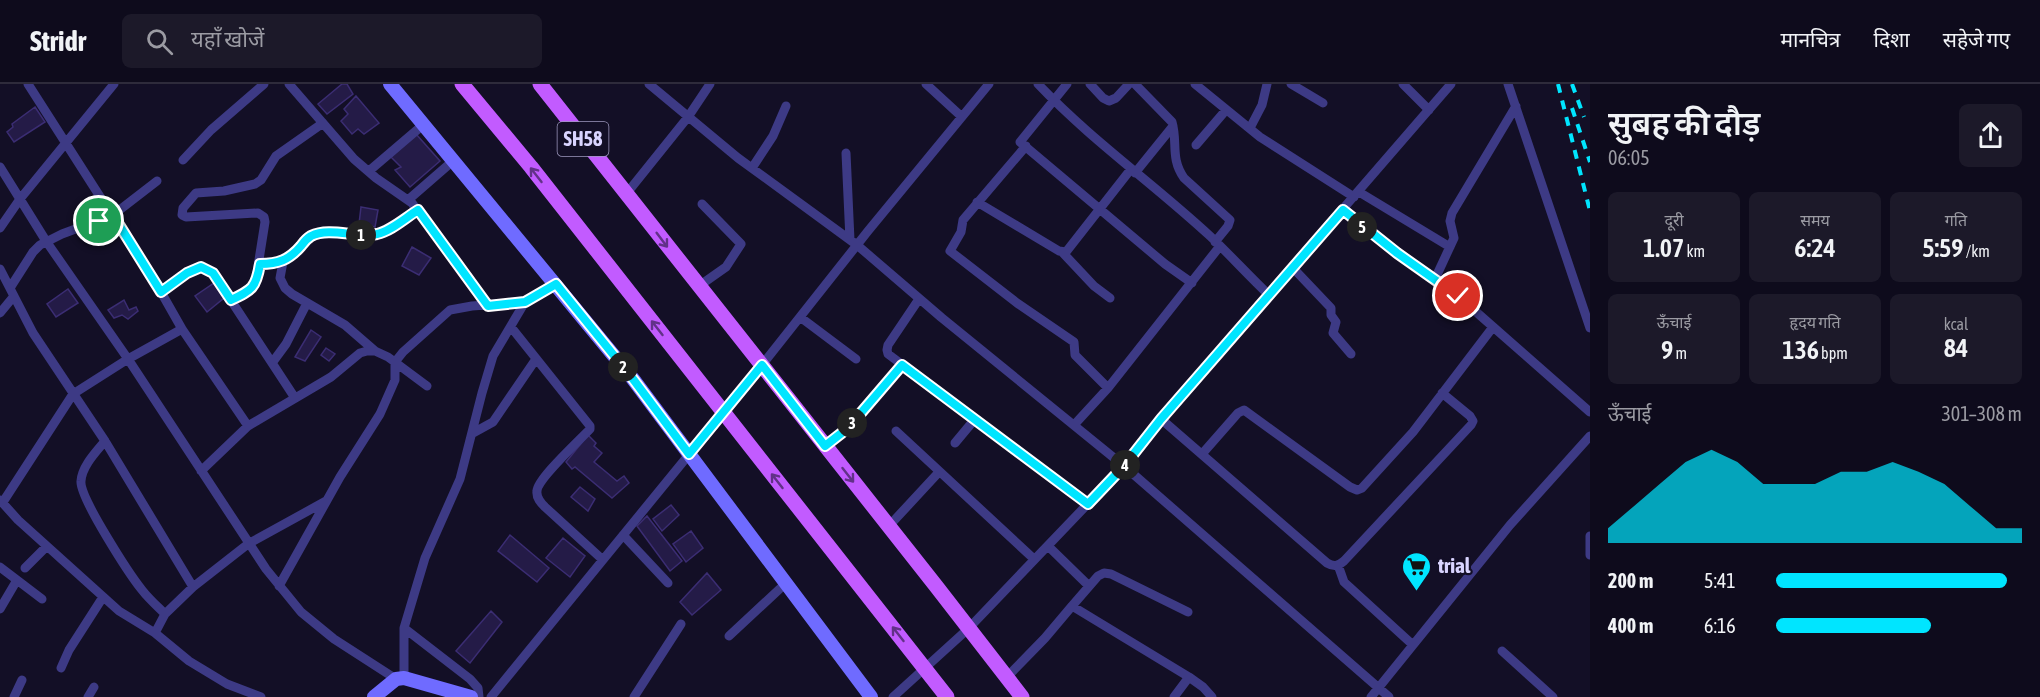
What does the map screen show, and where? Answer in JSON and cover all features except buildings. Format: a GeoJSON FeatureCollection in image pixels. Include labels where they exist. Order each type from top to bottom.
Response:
{"type":"FeatureCollection","features":[{"type":"Feature","properties":{"kind":"main road","name":"SH58"},"geometry":{"type":"LineString","coordinates":[[462,84],[531,167],[947,697]]}},
{"type":"Feature","properties":{"kind":"main road","name":"SH58"},"geometry":{"type":"LineString","coordinates":[[540,84],[1022,697]]}},
{"type":"Feature","properties":{"kind":"street"},"geometry":{"type":"LineString","coordinates":[[28,84],[113,215],[182,329],[248,426]]}},
{"type":"Feature","properties":{"kind":"street"},"geometry":{"type":"LineString","coordinates":[[0,228],[20,199],[114,84]]}},
{"type":"Feature","properties":{"kind":"street"},"geometry":{"type":"LineString","coordinates":[[183,160],[211,130],[264,84]]}},
{"type":"Feature","properties":{"kind":"street"},"geometry":{"type":"LineString","coordinates":[[289,84],[354,159],[418,210],[488,306]]}},
{"type":"Feature","properties":{"kind":"street"},"geometry":{"type":"LineString","coordinates":[[390,84],[633,379],[871,697]]}},
{"type":"Feature","properties":{"kind":"street"},"geometry":{"type":"LineString","coordinates":[[649,84],[752,168],[853,243],[1124,466],[1389,697]]}},
{"type":"Feature","properties":{"kind":"street"},"geometry":{"type":"LineString","coordinates":[[627,193],[688,117],[710,84]]}},
{"type":"Feature","properties":{"kind":"street"},"geometry":{"type":"LineString","coordinates":[[926,84],[962,117]]}},
{"type":"Feature","properties":{"kind":"street"},"geometry":{"type":"LineString","coordinates":[[491,697],[762,365],[853,243],[989,84]]}},
{"type":"Feature","properties":{"kind":"street"},"geometry":{"type":"LineString","coordinates":[[1038,84],[1053,100],[1218,244],[1269,295]]}},
{"type":"Feature","properties":{"kind":"street"},"geometry":{"type":"LineString","coordinates":[[1066,84],[1020,142],[1165,264],[1192,283]]}},
{"type":"Feature","properties":{"kind":"street"},"geometry":{"type":"LineString","coordinates":[[1090,84],[1103,98],[1110,101],[1129,84]]}},
{"type":"Feature","properties":{"kind":"street"},"geometry":{"type":"LineString","coordinates":[[1074,425],[1108,388],[1192,283],[1218,244],[1230,220],[1179,171],[1174,157],[1173,126],[1167,115],[1134,84]]}},
{"type":"Feature","properties":{"kind":"street"},"geometry":{"type":"LineString","coordinates":[[1195,84],[1250,128],[1357,194],[1450,247]]}},
{"type":"Feature","properties":{"kind":"street"},"geometry":{"type":"LineString","coordinates":[[1250,128],[1262,105],[1267,84]]}},
{"type":"Feature","properties":{"kind":"street"},"geometry":{"type":"LineString","coordinates":[[1291,84],[1323,103]]}},
{"type":"Feature","properties":{"kind":"street"},"geometry":{"type":"LineString","coordinates":[[1403,84],[1429,110]]}},
{"type":"Feature","properties":{"kind":"street"},"geometry":{"type":"LineString","coordinates":[[893,697],[969,628],[1124,466],[1161,419],[1451,84]]}},
{"type":"Feature","properties":{"kind":"street"},"geometry":{"type":"LineString","coordinates":[[1508,84],[1590,328]]}},
{"type":"Feature","properties":{"kind":"street"},"geometry":{"type":"LineString","coordinates":[[752,168],[773,136],[786,106]]}},
{"type":"Feature","properties":{"kind":"street"},"geometry":{"type":"LineString","coordinates":[[1435,279],[1454,236],[1450,221],[1452,213],[1516,106]]}},
{"type":"Feature","properties":{"kind":"street"},"geometry":{"type":"LineString","coordinates":[[1196,145],[1226,110]]}},
{"type":"Feature","properties":{"kind":"street"},"geometry":{"type":"LineString","coordinates":[[231,300],[252,289],[258,278],[265,222],[262,215],[186,217],[182,215],[183,208],[196,193],[224,191],[255,184],[261,180],[270,162],[276,156],[323,123]]}},
{"type":"Feature","properties":{"kind":"street"},"geometry":{"type":"LineString","coordinates":[[369,171],[424,124]]}},
{"type":"Feature","properties":{"kind":"street"},"geometry":{"type":"LineString","coordinates":[[1062,252],[1068,251],[1100,210],[1173,126]]}},
{"type":"Feature","properties":{"kind":"street"},"geometry":{"type":"LineString","coordinates":[[1026,146],[963,220],[961,232],[950,252],[1017,303],[1074,342],[1075,355],[1108,388]]}},
{"type":"Feature","properties":{"kind":"street"},"geometry":{"type":"LineString","coordinates":[[846,153],[853,243]]}},
{"type":"Feature","properties":{"kind":"street"},"geometry":{"type":"LineString","coordinates":[[408,200],[453,160]]}},
{"type":"Feature","properties":{"kind":"street"},"geometry":{"type":"LineString","coordinates":[[0,167],[46,241],[128,359],[248,544],[301,612],[334,639],[400,679],[471,697]]}},
{"type":"Feature","properties":{"kind":"street"},"geometry":{"type":"LineString","coordinates":[[0,313],[33,252],[46,241],[113,215],[157,181]]}},
{"type":"Feature","properties":{"kind":"street"},"geometry":{"type":"LineString","coordinates":[[977,202],[1062,252],[1094,286],[1110,298]]}},
{"type":"Feature","properties":{"kind":"street"},"geometry":{"type":"LineString","coordinates":[[699,286],[726,267],[741,244],[702,204]]}},
{"type":"Feature","properties":{"kind":"street"},"geometry":{"type":"LineString","coordinates":[[418,210],[377,234],[332,233],[310,237],[283,262],[280,273],[281,283],[292,294],[345,325],[375,351],[395,362],[428,386]]}},
{"type":"Feature","properties":{"kind":"street"},"geometry":{"type":"LineString","coordinates":[[1343,210],[1390,248],[1435,279],[1590,412]]}},
{"type":"Feature","properties":{"kind":"street"},"geometry":{"type":"LineString","coordinates":[[260,264],[283,262]]}},
{"type":"Feature","properties":{"kind":"street"},"geometry":{"type":"LineString","coordinates":[[161,292],[187,273],[201,267],[213,273],[295,398]]}},
{"type":"Feature","properties":{"kind":"street"},"geometry":{"type":"LineString","coordinates":[[1293,268],[1331,308],[1331,315],[1336,322],[1333,333],[1351,354]]}},
{"type":"Feature","properties":{"kind":"street"},"geometry":{"type":"LineString","coordinates":[[0,270],[33,333],[105,441],[194,587]]}},
{"type":"Feature","properties":{"kind":"street"},"geometry":{"type":"LineString","coordinates":[[279,586],[380,414],[395,380],[395,362],[413,342],[450,310],[525,302],[556,284]]}},
{"type":"Feature","properties":{"kind":"street"},"geometry":{"type":"LineString","coordinates":[[919,299],[886,350],[888,354],[1088,504]]}},
{"type":"Feature","properties":{"kind":"street"},"geometry":{"type":"LineString","coordinates":[[400,679],[404,628],[425,558],[460,479],[493,356],[525,302]]}},
{"type":"Feature","properties":{"kind":"street"},"geometry":{"type":"LineString","coordinates":[[272,363],[286,344],[307,303]]}},
{"type":"Feature","properties":{"kind":"street"},"geometry":{"type":"LineString","coordinates":[[800,316],[856,359]]}},
{"type":"Feature","properties":{"kind":"street"},"geometry":{"type":"LineString","coordinates":[[511,327],[591,427],[542,479],[536,489],[539,501],[603,560]]}},
{"type":"Feature","properties":{"kind":"street"},"geometry":{"type":"LineString","coordinates":[[1202,454],[1238,413],[1245,410],[1350,487],[1359,489],[1413,432],[1493,327]]}},
{"type":"Feature","properties":{"kind":"street"},"geometry":{"type":"LineString","coordinates":[[182,329],[128,359],[73,394],[1,501],[46,547],[119,611],[155,633],[189,661],[227,684],[261,697]]}},
{"type":"Feature","properties":{"kind":"street"},"geometry":{"type":"LineString","coordinates":[[201,471],[248,426],[331,377],[360,353],[375,351]]}},
{"type":"Feature","properties":{"kind":"street"},"geometry":{"type":"LineString","coordinates":[[473,433],[493,422],[536,359]]}},
{"type":"Feature","properties":{"kind":"street"},"geometry":{"type":"LineString","coordinates":[[825,446],[848,428],[902,365]]}},
{"type":"Feature","properties":{"kind":"street"},"geometry":{"type":"LineString","coordinates":[[1338,566],[1472,425],[1473,421],[1470,416],[1442,393]]}},
{"type":"Feature","properties":{"kind":"street"},"geometry":{"type":"LineString","coordinates":[[955,443],[975,419]]}},
{"type":"Feature","properties":{"kind":"street"},"geometry":{"type":"LineString","coordinates":[[1161,419],[1327,563],[1338,566]]}},
{"type":"Feature","properties":{"kind":"street"},"geometry":{"type":"LineString","coordinates":[[896,431],[1034,559]]}},
{"type":"Feature","properties":{"kind":"street"},"geometry":{"type":"LineString","coordinates":[[1371,697],[1510,525],[1590,436]]}},
{"type":"Feature","properties":{"kind":"street"},"geometry":{"type":"LineString","coordinates":[[105,441],[82,475],[81,489],[107,536],[138,584],[165,614]]}},
{"type":"Feature","properties":{"kind":"street"},"geometry":{"type":"LineString","coordinates":[[889,526],[939,472]]}},
{"type":"Feature","properties":{"kind":"street"},"geometry":{"type":"LineString","coordinates":[[155,633],[165,614],[194,587],[248,544],[327,501]]}},
{"type":"Feature","properties":{"kind":"street"},"geometry":{"type":"LineString","coordinates":[[623,535],[668,583]]}},
{"type":"Feature","properties":{"kind":"street"},"geometry":{"type":"LineString","coordinates":[[1590,536],[1590,555]]}},
{"type":"Feature","properties":{"kind":"street"},"geometry":{"type":"LineString","coordinates":[[1048,546],[1089,586]]}},
{"type":"Feature","properties":{"kind":"street"},"geometry":{"type":"LineString","coordinates":[[25,568],[46,547]]}},
{"type":"Feature","properties":{"kind":"street"},"geometry":{"type":"LineString","coordinates":[[1338,566],[1344,582],[1413,645]]}},
{"type":"Feature","properties":{"kind":"street"},"geometry":{"type":"LineString","coordinates":[[0,567],[42,599]]}},
{"type":"Feature","properties":{"kind":"street"},"geometry":{"type":"LineString","coordinates":[[1007,677],[1045,638],[1098,576],[1104,573],[1112,574],[1188,612]]}},
{"type":"Feature","properties":{"kind":"street"},"geometry":{"type":"LineString","coordinates":[[0,609],[17,580]]}},
{"type":"Feature","properties":{"kind":"street"},"geometry":{"type":"LineString","coordinates":[[729,636],[786,583]]}},
{"type":"Feature","properties":{"kind":"street"},"geometry":{"type":"LineString","coordinates":[[61,668],[69,650],[103,597]]}},
{"type":"Feature","properties":{"kind":"street"},"geometry":{"type":"LineString","coordinates":[[1072,606],[1189,677],[1212,697]]}},
{"type":"Feature","properties":{"kind":"street"},"geometry":{"type":"LineString","coordinates":[[634,697],[681,624]]}},
{"type":"Feature","properties":{"kind":"street"},"geometry":{"type":"LineString","coordinates":[[404,628],[470,679],[478,688],[479,697]]}},
{"type":"Feature","properties":{"kind":"street"},"geometry":{"type":"LineString","coordinates":[[1502,651],[1553,697]]}},
{"type":"Feature","properties":{"kind":"street"},"geometry":{"type":"LineString","coordinates":[[1174,697],[1189,677]]}},
{"type":"Feature","properties":{"kind":"street"},"geometry":{"type":"LineString","coordinates":[[374,697],[400,679]]}},
{"type":"Feature","properties":{"kind":"street"},"geometry":{"type":"LineString","coordinates":[[14,697],[22,680]]}},
{"type":"Feature","properties":{"kind":"street"},"geometry":{"type":"LineString","coordinates":[[88,697],[94,687]]}},
{"type":"Feature","properties":{"kind":"railway"},"geometry":{"type":"LineString","coordinates":[[1558,84],[1590,211]]}},
{"type":"Feature","properties":{"kind":"railway"},"geometry":{"type":"LineString","coordinates":[[1572,84],[1584,117]]}},
{"type":"Feature","properties":{"kind":"railway"},"geometry":{"type":"LineString","coordinates":[[1572,108],[1590,162]]}},
{"type":"Feature","properties":{"kind":"place","name":"trial"},"geometry":{"type":"Point","coordinates":[1417,592]}},
{"type":"Feature","properties":{"kind":"route"},"geometry":{"type":"LineString","coordinates":[[99,221],[113,215],[161,292],[187,273],[201,267],[213,273],[231,300],[252,289],[258,278],[260,264],[283,262],[310,237],[332,233],[377,234],[418,210],[488,306],[525,302],[556,284],[633,379],[689,454],[762,365],[825,446],[848,428],[902,365],[1088,504],[1124,466],[1161,419],[1343,210],[1397,253],[1458,296]]}}]}
